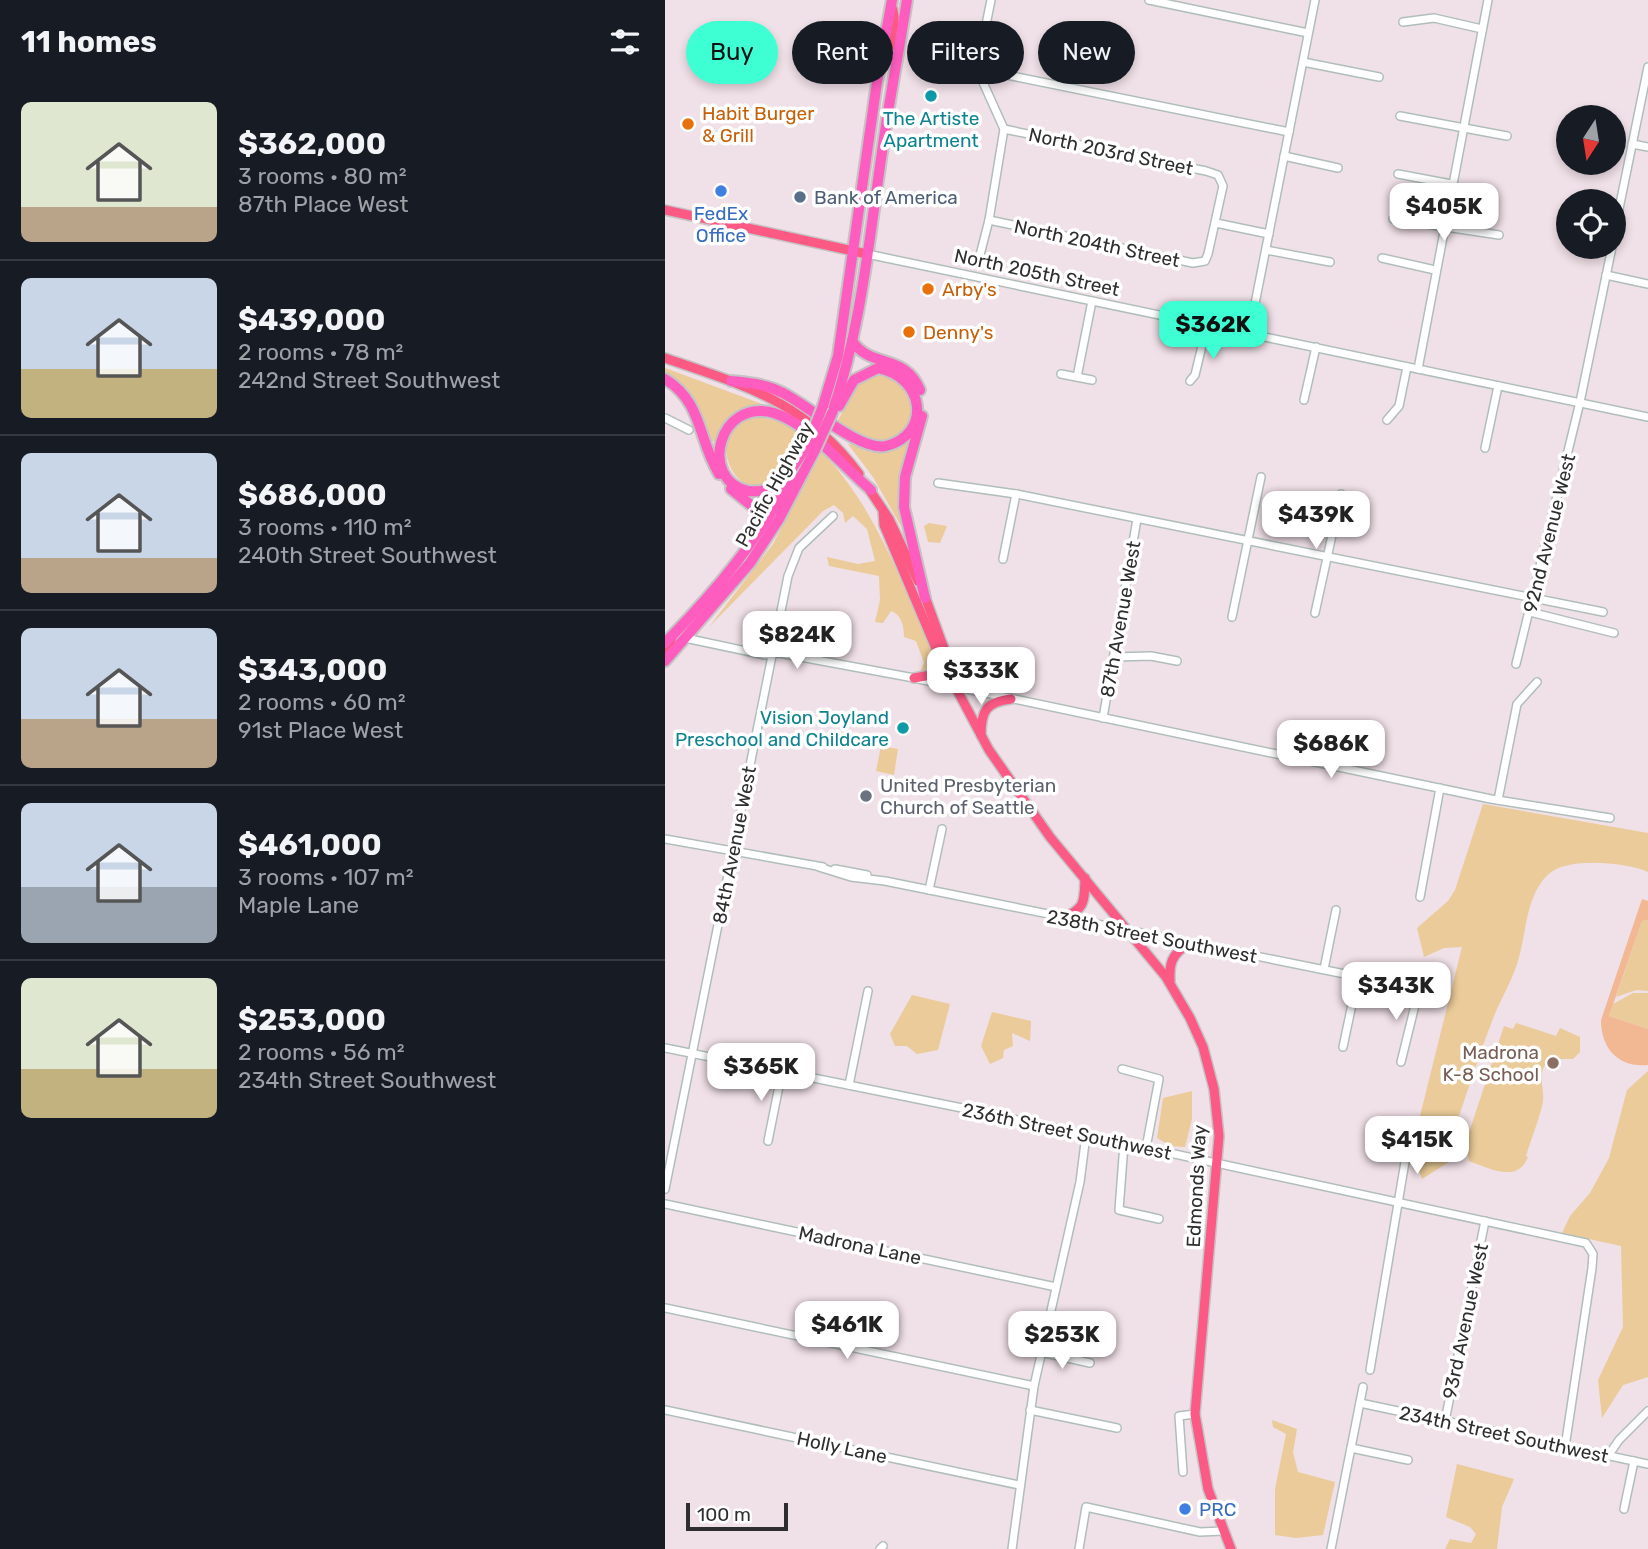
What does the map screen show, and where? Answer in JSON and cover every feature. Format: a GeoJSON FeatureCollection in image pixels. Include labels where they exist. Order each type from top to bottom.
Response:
{"type":"FeatureCollection","features":[{"type":"Feature","properties":{"kind":"highway","name":"Pacific Highway"},"geometry":{"type":"LineString","coordinates":[[665,661],[750,563],[779,519],[812,447],[852,341],[908,0]]}},
{"type":"Feature","properties":{"kind":"highway","name":"Pacific Highway"},"geometry":{"type":"LineString","coordinates":[[827,409],[838,356],[877,82],[892,3]]}},
{"type":"Feature","properties":{"kind":"highway"},"geometry":{"type":"LineString","coordinates":[[852,341],[859,351],[903,367],[912,374],[921,393],[922,415],[904,490],[907,525],[925,598]]}},
{"type":"Feature","properties":{"kind":"highway"},"geometry":{"type":"LineString","coordinates":[[731,381],[761,384],[783,393],[858,441],[877,447],[894,443],[907,433],[916,418],[916,397],[904,378],[878,368],[854,380],[827,409]]}},
{"type":"Feature","properties":{"kind":"highway"},"geometry":{"type":"LineString","coordinates":[[665,379],[676,385],[692,403],[716,470],[724,482],[757,510],[757,522],[749,545]]}},
{"type":"Feature","properties":{"kind":"highway"},"geometry":{"type":"LineString","coordinates":[[812,447],[781,481],[765,491],[750,491],[734,484],[723,469],[719,456],[724,433],[734,420],[748,414],[768,412],[809,434],[871,490]]}},
{"type":"Feature","properties":{"kind":"highway","name":"Pacific Highway"},"geometry":{"type":"LineString","coordinates":[[668,637],[711,593],[749,545],[812,447]]}},
{"type":"Feature","properties":{"kind":"main road"},"geometry":{"type":"LineString","coordinates":[[892,3],[896,16],[893,39],[898,48]]}},
{"type":"Feature","properties":{"kind":"main road","name":"North 205th Street"},"geometry":{"type":"LineString","coordinates":[[665,210],[867,254]]}},
{"type":"Feature","properties":{"kind":"main road","name":"Edmonds Way"},"geometry":{"type":"LineString","coordinates":[[665,358],[764,394],[810,420],[840,448],[883,511],[925,598],[958,688]]}},
{"type":"Feature","properties":{"kind":"main road","name":"Edmonds Way"},"geometry":{"type":"LineString","coordinates":[[883,511],[884,525],[940,658],[981,736],[1009,782],[1170,983],[1190,1018],[1209,1071],[1218,1120],[1218,1164],[1195,1414],[1208,1489],[1231,1549]]}},
{"type":"Feature","properties":{"kind":"main road"},"geometry":{"type":"LineString","coordinates":[[685,638],[688,626],[710,600],[711,593]]}},
{"type":"Feature","properties":{"kind":"main road"},"geometry":{"type":"LineString","coordinates":[[665,652],[668,637]]}},
{"type":"Feature","properties":{"kind":"main road"},"geometry":{"type":"LineString","coordinates":[[914,678],[931,675],[940,658]]}},
{"type":"Feature","properties":{"kind":"main road"},"geometry":{"type":"LineString","coordinates":[[981,736],[981,719],[986,707],[997,701],[1010,699]]}},
{"type":"Feature","properties":{"kind":"main road"},"geometry":{"type":"LineString","coordinates":[[1063,918],[1079,910],[1084,901],[1085,878]]}},
{"type":"Feature","properties":{"kind":"main road"},"geometry":{"type":"LineString","coordinates":[[1170,983],[1169,963],[1187,944]]}},
{"type":"Feature","properties":{"kind":"street"},"geometry":{"type":"LineString","coordinates":[[987,21],[991,0]]}},
{"type":"Feature","properties":{"kind":"street"},"geometry":{"type":"LineString","coordinates":[[1149,0],[1308,33]]}},
{"type":"Feature","properties":{"kind":"street"},"geometry":{"type":"LineString","coordinates":[[1249,334],[1315,0]]}},
{"type":"Feature","properties":{"kind":"street"},"geometry":{"type":"LineString","coordinates":[[1418,369],[1442,229],[1488,0]]}},
{"type":"Feature","properties":{"kind":"street"},"geometry":{"type":"LineString","coordinates":[[1403,22],[1434,18],[1482,29]]}},
{"type":"Feature","properties":{"kind":"street"},"geometry":{"type":"LineString","coordinates":[[1303,62],[1379,77]]}},
{"type":"Feature","properties":{"kind":"street"},"geometry":{"type":"LineString","coordinates":[[1623,189],[1648,67]]}},
{"type":"Feature","properties":{"kind":"street"},"geometry":{"type":"LineString","coordinates":[[1024,78],[1289,132]]}},
{"type":"Feature","properties":{"kind":"street"},"geometry":{"type":"LineString","coordinates":[[980,255],[989,220],[1004,129],[984,84]]}},
{"type":"Feature","properties":{"kind":"street"},"geometry":{"type":"LineString","coordinates":[[1400,116],[1507,136]]}},
{"type":"Feature","properties":{"kind":"street","name":"North 203rd Street"},"geometry":{"type":"LineString","coordinates":[[1004,129],[1218,175],[1223,186],[1216,223]]}},
{"type":"Feature","properties":{"kind":"street"},"geometry":{"type":"LineString","coordinates":[[1632,144],[1648,148]]}},
{"type":"Feature","properties":{"kind":"street"},"geometry":{"type":"LineString","coordinates":[[1284,156],[1338,168]]}},
{"type":"Feature","properties":{"kind":"street"},"geometry":{"type":"LineString","coordinates":[[1398,174],[1451,184]]}},
{"type":"Feature","properties":{"kind":"street"},"geometry":{"type":"LineString","coordinates":[[1393,219],[1442,229],[1455,227],[1499,235]]}},
{"type":"Feature","properties":{"kind":"street","name":"North 204th Street"},"geometry":{"type":"LineString","coordinates":[[989,220],[1193,263],[1205,261],[1216,223]]}},
{"type":"Feature","properties":{"kind":"street"},"geometry":{"type":"LineString","coordinates":[[1216,223],[1269,234]]}},
{"type":"Feature","properties":{"kind":"street"},"geometry":{"type":"LineString","coordinates":[[1266,250],[1330,262]]}},
{"type":"Feature","properties":{"kind":"street","name":"North 205th Street"},"geometry":{"type":"LineString","coordinates":[[867,254],[1648,417]]}},
{"type":"Feature","properties":{"kind":"street"},"geometry":{"type":"LineString","coordinates":[[1383,258],[1435,270]]}},
{"type":"Feature","properties":{"kind":"street","name":"92nd Avenue West"},"geometry":{"type":"LineString","coordinates":[[1516,664],[1580,402],[1609,259]]}},
{"type":"Feature","properties":{"kind":"street"},"geometry":{"type":"LineString","coordinates":[[1606,275],[1648,284]]}},
{"type":"Feature","properties":{"kind":"street"},"geometry":{"type":"LineString","coordinates":[[1077,377],[1092,301]]}},
{"type":"Feature","properties":{"kind":"street"},"geometry":{"type":"LineString","coordinates":[[1190,381],[1195,375],[1206,325]]}},
{"type":"Feature","properties":{"kind":"street"},"geometry":{"type":"LineString","coordinates":[[1304,400],[1315,347]]}},
{"type":"Feature","properties":{"kind":"street"},"geometry":{"type":"LineString","coordinates":[[1387,420],[1399,406],[1407,367]]}},
{"type":"Feature","properties":{"kind":"street"},"geometry":{"type":"LineString","coordinates":[[1061,374],[1092,380]]}},
{"type":"Feature","properties":{"kind":"street"},"geometry":{"type":"LineString","coordinates":[[1485,449],[1498,386]]}},
{"type":"Feature","properties":{"kind":"street"},"geometry":{"type":"LineString","coordinates":[[665,418],[689,430]]}},
{"type":"Feature","properties":{"kind":"street"},"geometry":{"type":"LineString","coordinates":[[1232,617],[1261,477]]}},
{"type":"Feature","properties":{"kind":"street"},"geometry":{"type":"LineString","coordinates":[[938,483],[1016,494],[1603,612]]}},
{"type":"Feature","properties":{"kind":"street"},"geometry":{"type":"LineString","coordinates":[[1003,559],[1016,494]]}},
{"type":"Feature","properties":{"kind":"street"},"geometry":{"type":"LineString","coordinates":[[1315,613],[1341,494]]}},
{"type":"Feature","properties":{"kind":"street","name":"84th Avenue West"},"geometry":{"type":"LineString","coordinates":[[665,1189],[793,561],[814,531],[833,516]]}},
{"type":"Feature","properties":{"kind":"street","name":"87th Avenue West"},"geometry":{"type":"LineString","coordinates":[[1103,718],[1137,519]]}},
{"type":"Feature","properties":{"kind":"street"},"geometry":{"type":"LineString","coordinates":[[1530,612],[1614,633]]}},
{"type":"Feature","properties":{"kind":"street"},"geometry":{"type":"LineString","coordinates":[[685,638],[914,678],[1498,800],[1610,818]]}},
{"type":"Feature","properties":{"kind":"street"},"geometry":{"type":"LineString","coordinates":[[1114,657],[1151,656],[1177,661]]}},
{"type":"Feature","properties":{"kind":"street"},"geometry":{"type":"LineString","coordinates":[[1498,800],[1517,704],[1537,682]]}},
{"type":"Feature","properties":{"kind":"street"},"geometry":{"type":"LineString","coordinates":[[1420,897],[1440,788]]}},
{"type":"Feature","properties":{"kind":"street"},"geometry":{"type":"LineString","coordinates":[[929,890],[942,829]]}},
{"type":"Feature","properties":{"kind":"street","name":"238th Street Southwest"},"geometry":{"type":"LineString","coordinates":[[665,839],[819,867],[851,877],[885,881],[1419,989],[1401,1062]]}},
{"type":"Feature","properties":{"kind":"street"},"geometry":{"type":"LineString","coordinates":[[1324,969],[1336,910]]}},
{"type":"Feature","properties":{"kind":"street"},"geometry":{"type":"LineString","coordinates":[[1343,1047],[1358,976]]}},
{"type":"Feature","properties":{"kind":"street"},"geometry":{"type":"LineString","coordinates":[[849,1084],[868,991]]}},
{"type":"Feature","properties":{"kind":"street","name":"236th Street Southwest"},"geometry":{"type":"LineString","coordinates":[[665,1048],[849,1084],[1581,1241],[1590,1246],[1592,1268],[1565,1447]]}},
{"type":"Feature","properties":{"kind":"street"},"geometry":{"type":"LineString","coordinates":[[1122,1069],[1159,1079],[1146,1148]]}},
{"type":"Feature","properties":{"kind":"street"},"geometry":{"type":"LineString","coordinates":[[768,1141],[782,1070]]}},
{"type":"Feature","properties":{"kind":"street"},"geometry":{"type":"LineString","coordinates":[[1012,1549],[1034,1386],[1080,1182],[1087,1135]]}},
{"type":"Feature","properties":{"kind":"street"},"geometry":{"type":"LineString","coordinates":[[1125,1144],[1119,1210],[1159,1219]]}},
{"type":"Feature","properties":{"kind":"street"},"geometry":{"type":"LineString","coordinates":[[1370,1370],[1408,1144]]}},
{"type":"Feature","properties":{"kind":"street","name":"Madrona Lane"},"geometry":{"type":"LineString","coordinates":[[665,1204],[1056,1287]]}},
{"type":"Feature","properties":{"kind":"street","name":"93rd Avenue West"},"geometry":{"type":"LineString","coordinates":[[1445,1421],[1485,1221]]}},
{"type":"Feature","properties":{"kind":"street"},"geometry":{"type":"LineString","coordinates":[[665,1308],[1034,1386]]}},
{"type":"Feature","properties":{"kind":"street"},"geometry":{"type":"LineString","coordinates":[[1041,1352],[1090,1363]]}},
{"type":"Feature","properties":{"kind":"street"},"geometry":{"type":"LineString","coordinates":[[1331,1549],[1363,1387]]}},
{"type":"Feature","properties":{"kind":"street","name":"234th Street Southwest"},"geometry":{"type":"LineString","coordinates":[[1360,1404],[1648,1464]]}},
{"type":"Feature","properties":{"kind":"street","name":"Holly Lane"},"geometry":{"type":"LineString","coordinates":[[665,1410],[1019,1485]]}},
{"type":"Feature","properties":{"kind":"street"},"geometry":{"type":"LineString","coordinates":[[1030,1410],[1117,1428]]}},
{"type":"Feature","properties":{"kind":"street"},"geometry":{"type":"LineString","coordinates":[[1608,1456],[1619,1440],[1648,1411]]}},
{"type":"Feature","properties":{"kind":"street"},"geometry":{"type":"LineString","coordinates":[[1183,1472],[1179,1416],[1195,1414]]}},
{"type":"Feature","properties":{"kind":"street"},"geometry":{"type":"LineString","coordinates":[[1351,1448],[1408,1460]]}},
{"type":"Feature","properties":{"kind":"street"},"geometry":{"type":"LineString","coordinates":[[1624,1509],[1634,1461]]}},
{"type":"Feature","properties":{"kind":"street"},"geometry":{"type":"LineString","coordinates":[[1079,1549],[1086,1507],[1200,1532],[1223,1531]]}},
{"type":"Feature","properties":{"kind":"shaded area"},"geometry":{"type":"Polygon","coordinates":[[[665,368],[770,407],[757,408],[716,442],[710,441],[698,410],[665,374],[665,368]]]}},
{"type":"Feature","properties":{"kind":"shaded area"},"geometry":{"type":"Polygon","coordinates":[[[872,376],[890,378],[902,386],[909,398],[911,411],[907,424],[899,435],[887,442],[866,441],[837,422],[858,383],[872,376]]]}},
{"type":"Feature","properties":{"kind":"shaded area"},"geometry":{"type":"Polygon","coordinates":[[[759,417],[787,423],[805,437],[781,474],[763,487],[749,486],[738,478],[730,466],[726,451],[729,436],[740,424],[759,417]]]}},
{"type":"Feature","properties":{"kind":"shaded area"},"geometry":{"type":"Polygon","coordinates":[[[914,431],[901,526],[873,477],[848,444],[871,452],[885,451],[904,441],[914,431]]]}},
{"type":"Feature","properties":{"kind":"shaded area"},"geometry":{"type":"Polygon","coordinates":[[[822,452],[858,497],[898,573],[932,652],[930,665],[923,671],[920,672],[924,663],[916,641],[904,637],[903,625],[898,615],[891,611],[883,623],[875,622],[880,600],[879,576],[829,566],[827,557],[858,564],[875,561],[867,529],[853,516],[845,523],[843,513],[834,505],[823,511],[709,627],[773,544],[822,452]]]}},
{"type":"Feature","properties":{"kind":"shaded area"},"geometry":{"type":"Polygon","coordinates":[[[929,523],[947,526],[940,543],[928,542],[924,526],[929,523]]]}},
{"type":"Feature","properties":{"kind":"shaded area"},"geometry":{"type":"Polygon","coordinates":[[[881,746],[898,749],[894,775],[876,771],[881,746]]]}},
{"type":"Feature","properties":{"kind":"shaded area"},"geometry":{"type":"Polygon","coordinates":[[[1483,804],[1648,833],[1648,872],[1613,864],[1583,863],[1559,868],[1542,882],[1535,893],[1527,917],[1516,967],[1488,1031],[1450,1142],[1452,1160],[1422,1179],[1414,1158],[1416,1132],[1462,947],[1444,948],[1424,957],[1417,928],[1448,901],[1455,890],[1483,804]]]}},
{"type":"Feature","properties":{"kind":"shaded area"},"geometry":{"type":"Polygon","coordinates":[[[1642,899],[1648,901],[1648,920],[1642,921],[1609,1016],[1648,1029],[1648,1065],[1628,1063],[1614,1055],[1604,1040],[1601,1020],[1642,899]]]}},
{"type":"Feature","properties":{"kind":"shaded area"},"geometry":{"type":"Polygon","coordinates":[[[1648,920],[1648,991],[1636,990],[1616,997],[1642,921],[1648,920]]]}},
{"type":"Feature","properties":{"kind":"shaded area"},"geometry":{"type":"Polygon","coordinates":[[[1633,993],[1648,993],[1648,1029],[1609,1016],[1613,1004],[1633,993]]]}},
{"type":"Feature","properties":{"kind":"shaded area"},"geometry":{"type":"Polygon","coordinates":[[[912,995],[950,1004],[938,1050],[917,1054],[907,1046],[895,1046],[890,1034],[912,995]]]}},
{"type":"Feature","properties":{"kind":"shaded area"},"geometry":{"type":"Polygon","coordinates":[[[992,1012],[1031,1021],[1030,1041],[1012,1033],[1013,1046],[1004,1050],[1003,1058],[990,1064],[981,1046],[992,1012]]]}},
{"type":"Feature","properties":{"kind":"shaded area"},"geometry":{"type":"Polygon","coordinates":[[[1516,1023],[1556,1036],[1560,1028],[1580,1037],[1580,1052],[1573,1059],[1551,1059],[1546,1064],[1542,1075],[1542,1106],[1526,1156],[1528,1157],[1517,1170],[1502,1172],[1469,1161],[1464,1148],[1504,1026],[1513,1029],[1516,1023]]]}},
{"type":"Feature","properties":{"kind":"shaded area"},"geometry":{"type":"Polygon","coordinates":[[[1648,1071],[1648,1377],[1623,1385],[1602,1418],[1598,1380],[1623,1327],[1621,1246],[1562,1233],[1570,1216],[1590,1193],[1609,1158],[1627,1090],[1648,1071]]]}},
{"type":"Feature","properties":{"kind":"shaded area"},"geometry":{"type":"Polygon","coordinates":[[[1192,1091],[1192,1119],[1185,1147],[1171,1146],[1157,1138],[1163,1098],[1192,1091]]]}},
{"type":"Feature","properties":{"kind":"shaded area"},"geometry":{"type":"Polygon","coordinates":[[[1272,1420],[1297,1429],[1293,1452],[1298,1472],[1335,1482],[1323,1535],[1296,1538],[1275,1535],[1275,1489],[1286,1434],[1273,1427],[1272,1420]]]}},
{"type":"Feature","properties":{"kind":"shaded area"},"geometry":{"type":"Polygon","coordinates":[[[1457,1464],[1514,1479],[1502,1507],[1497,1549],[1445,1549],[1450,1539],[1471,1543],[1476,1534],[1470,1527],[1446,1517],[1457,1464]]]}},
{"type":"Feature","properties":{"kind":"place","name":"The Artiste Apartment"},"geometry":{"type":"Point","coordinates":[931,96]}},
{"type":"Feature","properties":{"kind":"place","name":"Habit Burger & Grill"},"geometry":{"type":"Point","coordinates":[688,124]}},
{"type":"Feature","properties":{"kind":"place","name":"FedEx Office"},"geometry":{"type":"Point","coordinates":[721,191]}},
{"type":"Feature","properties":{"kind":"place","name":"Bank of America"},"geometry":{"type":"Point","coordinates":[800,197]}},
{"type":"Feature","properties":{"kind":"place","name":"Arby's"},"geometry":{"type":"Point","coordinates":[928,289]}},
{"type":"Feature","properties":{"kind":"place","name":"Denny's"},"geometry":{"type":"Point","coordinates":[909,332]}},
{"type":"Feature","properties":{"kind":"place","name":"Vision Joyland Preschool and Childcare"},"geometry":{"type":"Point","coordinates":[903,728]}},
{"type":"Feature","properties":{"kind":"place","name":"United Presbyterian Church of Seattle"},"geometry":{"type":"Point","coordinates":[866,796]}},
{"type":"Feature","properties":{"kind":"place","name":"Madrona K-8 School"},"geometry":{"type":"Point","coordinates":[1553,1063]}},
{"type":"Feature","properties":{"kind":"place","name":"PRC"},"geometry":{"type":"Point","coordinates":[1185,1509]}}]}
